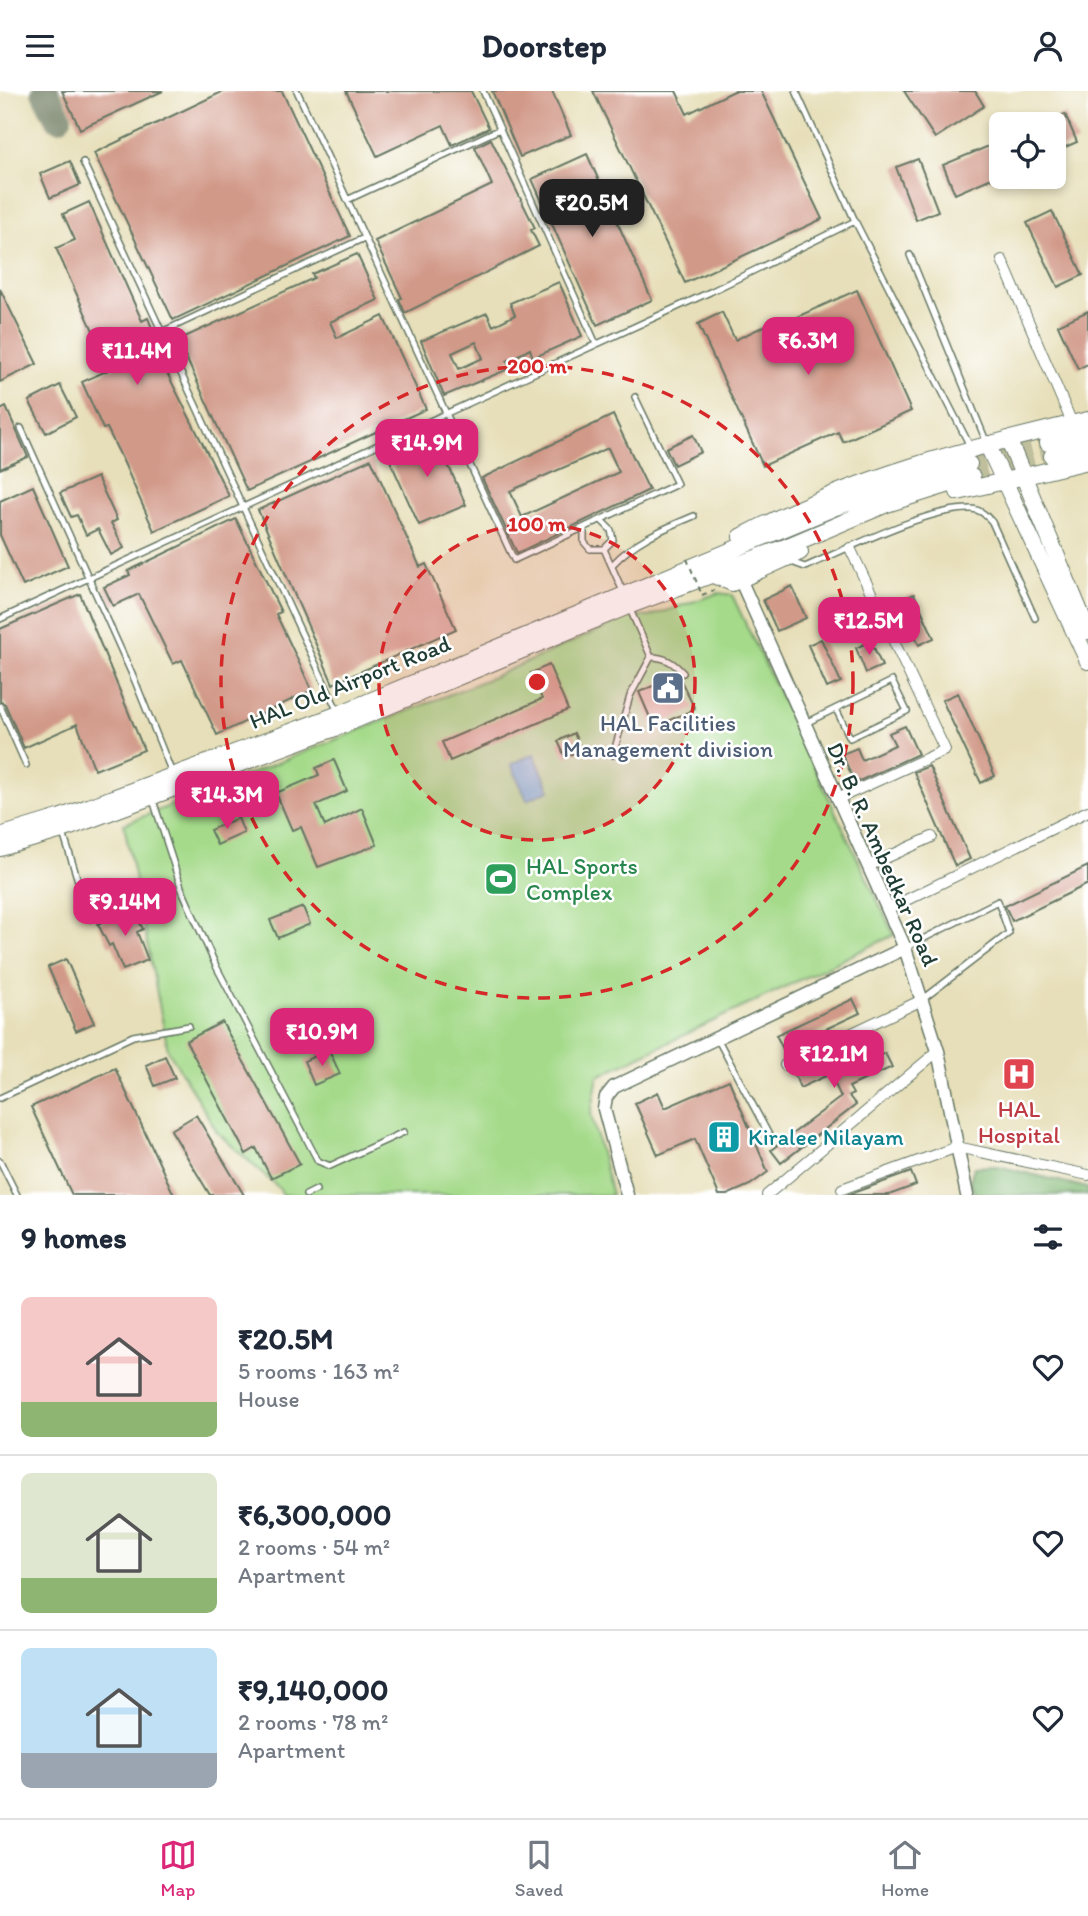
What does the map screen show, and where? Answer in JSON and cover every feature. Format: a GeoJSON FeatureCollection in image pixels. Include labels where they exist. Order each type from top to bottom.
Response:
{"type":"FeatureCollection","features":[{"type":"Feature","properties":{"kind":"main road"},"geometry":{"type":"LineString","coordinates":[[1080,421],[987,444],[971,463],[879,477],[780,516],[721,548],[715,574],[732,583],[911,506],[977,486],[1088,461]]}},
{"type":"Feature","properties":{"kind":"main road"},"geometry":{"type":"LineString","coordinates":[[1088,433],[1050,450],[1088,447]]}},
{"type":"Feature","properties":{"kind":"main road"},"geometry":{"type":"LineString","coordinates":[[1008,439],[1021,477],[1088,631]]}},
{"type":"Feature","properties":{"kind":"main road"},"geometry":{"type":"LineString","coordinates":[[987,444],[1088,661]]}},
{"type":"Feature","properties":{"kind":"main road","name":"HAL Old Airport Road"},"geometry":{"type":"LineString","coordinates":[[0,836],[60,818],[174,776],[626,600],[715,574],[887,504],[971,463]]}},
{"type":"Feature","properties":{"kind":"main road","name":"HAL Old Airport Road"},"geometry":{"type":"LineString","coordinates":[[0,848],[62,830],[342,725],[626,600]]}},
{"type":"Feature","properties":{"kind":"street"},"geometry":{"type":"LineString","coordinates":[[1002,260],[1080,421]]}},
{"type":"Feature","properties":{"kind":"street"},"geometry":{"type":"LineString","coordinates":[[837,799],[946,750],[850,548]]}},
{"type":"Feature","properties":{"kind":"street","name":"Dr. B. R. Ambedkar Road"},"geometry":{"type":"LineString","coordinates":[[740,579],[905,949],[938,1051],[967,1195]]}},
{"type":"Feature","properties":{"kind":"street"},"geometry":{"type":"LineString","coordinates":[[888,909],[1088,811]]}},
{"type":"Feature","properties":{"kind":"street"},"geometry":{"type":"LineString","coordinates":[[868,866],[932,837]]}},
{"type":"Feature","properties":{"kind":"street"},"geometry":{"type":"LineString","coordinates":[[627,1195],[604,1109],[606,1097],[614,1087],[905,949]]}},
{"type":"Feature","properties":{"kind":"street"},"geometry":{"type":"LineString","coordinates":[[785,1065],[922,1000]]}},
{"type":"Feature","properties":{"kind":"street"},"geometry":{"type":"LineString","coordinates":[[767,1195],[938,1051]]}},
{"type":"Feature","properties":{"kind":"street"},"geometry":{"type":"LineString","coordinates":[[842,1189],[957,1147],[1088,1175]]}},
{"type":"Feature","properties":{"kind":"lane"},"geometry":{"type":"LineString","coordinates":[[297,91],[514,560],[677,484],[635,397]]}},
{"type":"Feature","properties":{"kind":"lane"},"geometry":{"type":"LineString","coordinates":[[483,91],[498,130],[596,344]]}},
{"type":"Feature","properties":{"kind":"lane"},"geometry":{"type":"LineString","coordinates":[[796,91],[971,463]]}},
{"type":"Feature","properties":{"kind":"lane"},"geometry":{"type":"LineString","coordinates":[[346,200],[498,130]]}},
{"type":"Feature","properties":{"kind":"lane"},"geometry":{"type":"LineString","coordinates":[[83,162],[338,714]]}},
{"type":"Feature","properties":{"kind":"lane"},"geometry":{"type":"LineString","coordinates":[[0,619],[596,344],[855,221]]}},
{"type":"Feature","properties":{"kind":"lane"},"geometry":{"type":"LineString","coordinates":[[162,332],[363,238]]}},
{"type":"Feature","properties":{"kind":"lane"},"geometry":{"type":"LineString","coordinates":[[910,255],[987,444]]}},
{"type":"Feature","properties":{"kind":"lane"},"geometry":{"type":"LineString","coordinates":[[21,428],[135,681],[174,776]]}},
{"type":"Feature","properties":{"kind":"lane"},"geometry":{"type":"LineString","coordinates":[[789,557],[793,563],[805,567],[923,519],[971,508],[983,512],[992,522],[1035,618]]}},
{"type":"Feature","properties":{"kind":"lane"},"geometry":{"type":"LineString","coordinates":[[612,565],[626,549],[652,534],[694,516]]}},
{"type":"Feature","properties":{"kind":"lane"},"geometry":{"type":"LineString","coordinates":[[584,529],[584,542],[590,549],[604,549],[613,540],[611,530],[601,520]]}},
{"type":"Feature","properties":{"kind":"lane"},"geometry":{"type":"LineString","coordinates":[[604,549],[651,657]]}},
{"type":"Feature","properties":{"kind":"lane"},"geometry":{"type":"LineString","coordinates":[[651,657],[661,657],[675,663],[683,673]]}},
{"type":"Feature","properties":{"kind":"lane"},"geometry":{"type":"LineString","coordinates":[[613,755],[630,696],[651,657]]}},
{"type":"Feature","properties":{"kind":"lane"},"geometry":{"type":"LineString","coordinates":[[803,725],[835,709],[892,681],[907,711],[850,738],[835,709]]}},
{"type":"Feature","properties":{"kind":"lane"},"geometry":{"type":"LineString","coordinates":[[0,706],[26,765]]}},
{"type":"Feature","properties":{"kind":"lane"},"geometry":{"type":"LineString","coordinates":[[152,797],[182,890],[216,966],[318,1161],[330,1166],[404,1132]]}},
{"type":"Feature","properties":{"kind":"lane"},"geometry":{"type":"LineString","coordinates":[[62,830],[90,919]]}},
{"type":"Feature","properties":{"kind":"lane"},"geometry":{"type":"LineString","coordinates":[[905,949],[998,901],[1009,933],[922,1000]]}},
{"type":"Feature","properties":{"kind":"lane"},"geometry":{"type":"LineString","coordinates":[[0,1098],[134,1036],[189,1026]]}},
{"type":"Feature","properties":{"kind":"lane"},"geometry":{"type":"LineString","coordinates":[[717,1038],[770,1137]]}},
{"type":"Feature","properties":{"kind":"lane"},"geometry":{"type":"LineString","coordinates":[[0,1161],[17,1195]]}},
{"type":"Feature","properties":{"kind":"lane"},"geometry":{"type":"LineString","coordinates":[[306,1195],[316,1190]]}},
{"type":"Feature","properties":{"kind":"path"},"geometry":{"type":"LineString","coordinates":[[687,559],[702,595],[715,574]]}},
{"type":"Feature","properties":{"kind":"green space","name":"HAL Sports Complex"},"geometry":{"type":"Polygon","coordinates":[[[719,593],[732,595],[894,935],[598,1076],[591,1114],[612,1195],[282,1195],[281,1190],[218,1133],[168,1050],[124,824],[493,677],[633,615],[648,617],[719,593]]]}},
{"type":"Feature","properties":{"kind":"green space"},"geometry":{"type":"Polygon","coordinates":[[[998,1166],[1088,1188],[1088,1195],[975,1195],[970,1181],[974,1167],[998,1166]]]}},
{"type":"Feature","properties":{"kind":"water"},"geometry":{"type":"Polygon","coordinates":[[[534,754],[550,790],[527,800],[511,764],[534,754]]]}},
{"type":"Feature","properties":{"kind":"building"},"geometry":{"type":"Polygon","coordinates":[[[62,91],[163,91],[80,129],[62,91]]]}},
{"type":"Feature","properties":{"kind":"building"},"geometry":{"type":"Polygon","coordinates":[[[224,91],[282,91],[350,236],[173,320],[94,153],[224,91]]]}},
{"type":"Feature","properties":{"kind":"building"},"geometry":{"type":"Polygon","coordinates":[[[346,91],[471,91],[489,128],[452,145],[443,125],[377,156],[346,91]]]}},
{"type":"Feature","properties":{"kind":"building"},"geometry":{"type":"Polygon","coordinates":[[[492,91],[552,91],[571,135],[520,157],[492,91]]]}},
{"type":"Feature","properties":{"kind":"building"},"geometry":{"type":"Polygon","coordinates":[[[593,91],[676,91],[687,114],[734,91],[761,91],[822,219],[685,283],[593,91]]]}},
{"type":"Feature","properties":{"kind":"building"},"geometry":{"type":"Polygon","coordinates":[[[904,91],[975,91],[984,106],[935,138],[904,91]]]}},
{"type":"Feature","properties":{"kind":"building"},"geometry":{"type":"Polygon","coordinates":[[[1066,116],[1077,142],[1066,147],[1066,116]]]}},
{"type":"Feature","properties":{"kind":"building"},"geometry":{"type":"Polygon","coordinates":[[[491,139],[535,228],[531,230],[539,246],[405,313],[399,299],[402,298],[375,241],[492,185],[475,147],[491,139]]]}},
{"type":"Feature","properties":{"kind":"building"},"geometry":{"type":"Polygon","coordinates":[[[989,146],[989,179],[955,194],[943,165],[989,146]]]}},
{"type":"Feature","properties":{"kind":"building"},"geometry":{"type":"Polygon","coordinates":[[[587,154],[652,300],[597,325],[532,179],[587,154]]]}},
{"type":"Feature","properties":{"kind":"building"},"geometry":{"type":"Polygon","coordinates":[[[918,159],[938,211],[916,220],[896,167],[918,159]]]}},
{"type":"Feature","properties":{"kind":"building"},"geometry":{"type":"Polygon","coordinates":[[[70,161],[80,185],[50,198],[40,174],[70,161]]]}},
{"type":"Feature","properties":{"kind":"building"},"geometry":{"type":"Polygon","coordinates":[[[89,202],[142,321],[148,318],[159,345],[154,347],[229,496],[154,531],[124,463],[107,428],[103,429],[82,382],[115,367],[100,330],[94,333],[56,248],[75,240],[63,214],[89,202]]]}},
{"type":"Feature","properties":{"kind":"building"},"geometry":{"type":"Polygon","coordinates":[[[1052,211],[1083,275],[1058,287],[1027,223],[1052,211]]]}},
{"type":"Feature","properties":{"kind":"building"},"geometry":{"type":"Polygon","coordinates":[[[357,254],[378,300],[330,322],[337,338],[383,316],[426,409],[247,491],[178,340],[314,278],[312,274],[357,254]]]}},
{"type":"Feature","properties":{"kind":"building"},"geometry":{"type":"Polygon","coordinates":[[[559,282],[582,336],[533,358],[530,349],[507,361],[511,368],[444,396],[421,341],[487,313],[493,326],[515,315],[510,303],[559,282]],[[476,342],[452,353],[459,369],[483,358],[476,342]]]}},
{"type":"Feature","properties":{"kind":"building"},"geometry":{"type":"Polygon","coordinates":[[[0,289],[37,364],[0,382],[0,289]]]}},
{"type":"Feature","properties":{"kind":"building"},"geometry":{"type":"Polygon","coordinates":[[[857,290],[911,411],[843,442],[838,432],[763,466],[698,324],[722,312],[735,340],[777,320],[779,325],[857,290]]]}},
{"type":"Feature","properties":{"kind":"building"},"geometry":{"type":"Polygon","coordinates":[[[1088,311],[1088,364],[1078,369],[1058,325],[1088,311]]]}},
{"type":"Feature","properties":{"kind":"building"},"geometry":{"type":"Polygon","coordinates":[[[60,385],[76,417],[46,433],[29,401],[60,385]]]}},
{"type":"Feature","properties":{"kind":"building"},"geometry":{"type":"Polygon","coordinates":[[[6,407],[28,457],[0,469],[0,410],[6,407]]]}},
{"type":"Feature","properties":{"kind":"building"},"geometry":{"type":"Polygon","coordinates":[[[613,415],[649,490],[517,553],[482,478],[613,415]],[[608,448],[510,491],[522,517],[619,472],[608,448]]]}},
{"type":"Feature","properties":{"kind":"building"},"geometry":{"type":"Polygon","coordinates":[[[434,433],[466,505],[419,525],[387,454],[434,433]]]}},
{"type":"Feature","properties":{"kind":"building"},"geometry":{"type":"Polygon","coordinates":[[[693,435],[701,452],[674,465],[666,448],[693,435]]]}},
{"type":"Feature","properties":{"kind":"building"},"geometry":{"type":"Polygon","coordinates":[[[371,459],[420,567],[426,564],[456,629],[333,684],[258,510],[371,459]]]}},
{"type":"Feature","properties":{"kind":"building"},"geometry":{"type":"Polygon","coordinates":[[[97,477],[117,520],[111,523],[124,548],[111,555],[98,529],[86,535],[77,515],[71,517],[60,493],[97,477]]]}},
{"type":"Feature","properties":{"kind":"building"},"geometry":{"type":"Polygon","coordinates":[[[33,486],[68,566],[23,586],[0,535],[0,501],[33,486]]]}},
{"type":"Feature","properties":{"kind":"building"},"geometry":{"type":"Polygon","coordinates":[[[236,519],[281,612],[276,614],[312,690],[217,735],[182,660],[173,664],[139,594],[113,606],[104,587],[130,575],[128,571],[236,519]]]}},
{"type":"Feature","properties":{"kind":"building"},"geometry":{"type":"Polygon","coordinates":[[[792,586],[806,618],[777,631],[763,600],[792,586]]]}},
{"type":"Feature","properties":{"kind":"building"},"geometry":{"type":"Polygon","coordinates":[[[80,594],[144,750],[95,770],[77,724],[24,748],[5,704],[0,701],[0,629],[80,594]]]}},
{"type":"Feature","properties":{"kind":"building"},"geometry":{"type":"Polygon","coordinates":[[[914,594],[934,638],[919,645],[899,601],[914,594]]]}},
{"type":"Feature","properties":{"kind":"building"},"geometry":{"type":"Polygon","coordinates":[[[821,639],[841,682],[827,688],[808,645],[821,639]]]}},
{"type":"Feature","properties":{"kind":"building"},"geometry":{"type":"Polygon","coordinates":[[[871,641],[882,666],[866,673],[856,648],[871,641]]]}},
{"type":"Feature","properties":{"kind":"building"},"geometry":{"type":"Polygon","coordinates":[[[549,665],[568,710],[450,761],[442,742],[542,699],[531,673],[549,665]]]}},
{"type":"Feature","properties":{"kind":"building"},"geometry":{"type":"Polygon","coordinates":[[[678,675],[695,709],[654,727],[639,692],[678,675]]]}},
{"type":"Feature","properties":{"kind":"building"},"geometry":{"type":"Polygon","coordinates":[[[958,693],[995,776],[981,783],[942,700],[958,693]]]}},
{"type":"Feature","properties":{"kind":"building"},"geometry":{"type":"Polygon","coordinates":[[[905,726],[918,754],[855,783],[842,754],[857,748],[862,760],[895,745],[889,733],[905,726]]]}},
{"type":"Feature","properties":{"kind":"building"},"geometry":{"type":"Polygon","coordinates":[[[574,733],[581,750],[565,757],[558,741],[574,733]]]}},
{"type":"Feature","properties":{"kind":"building"},"geometry":{"type":"Polygon","coordinates":[[[334,760],[347,791],[316,805],[325,826],[362,808],[377,845],[318,867],[301,827],[292,830],[276,793],[319,775],[316,768],[334,760]]]}},
{"type":"Feature","properties":{"kind":"building"},"geometry":{"type":"Polygon","coordinates":[[[929,766],[970,859],[955,866],[914,772],[929,766]]]}},
{"type":"Feature","properties":{"kind":"building"},"geometry":{"type":"Polygon","coordinates":[[[238,818],[244,833],[217,845],[210,830],[238,818]]]}},
{"type":"Feature","properties":{"kind":"building"},"geometry":{"type":"Polygon","coordinates":[[[1088,866],[1088,884],[1012,921],[1005,906],[1088,866]]]}},
{"type":"Feature","properties":{"kind":"building"},"geometry":{"type":"Polygon","coordinates":[[[303,907],[310,924],[278,938],[270,920],[303,907]]]}},
{"type":"Feature","properties":{"kind":"building"},"geometry":{"type":"Polygon","coordinates":[[[132,908],[143,929],[137,932],[148,960],[123,970],[112,944],[109,946],[98,924],[132,908]]]}},
{"type":"Feature","properties":{"kind":"building"},"geometry":{"type":"Polygon","coordinates":[[[66,959],[94,1023],[76,1031],[48,967],[66,959]]]}},
{"type":"Feature","properties":{"kind":"building"},"geometry":{"type":"Polygon","coordinates":[[[853,999],[860,1013],[783,1049],[776,1035],[853,999]]]}},
{"type":"Feature","properties":{"kind":"building"},"geometry":{"type":"Polygon","coordinates":[[[222,1022],[300,1164],[271,1178],[256,1148],[246,1154],[186,1041],[222,1022]]]}},
{"type":"Feature","properties":{"kind":"building"},"geometry":{"type":"Polygon","coordinates":[[[870,1038],[879,1056],[885,1053],[892,1067],[849,1087],[853,1094],[849,1096],[856,1105],[781,1163],[771,1150],[841,1097],[830,1074],[800,1088],[794,1073],[870,1038]]]}},
{"type":"Feature","properties":{"kind":"building"},"geometry":{"type":"Polygon","coordinates":[[[329,1050],[340,1074],[314,1085],[304,1061],[329,1050]]]}},
{"type":"Feature","properties":{"kind":"building"},"geometry":{"type":"Polygon","coordinates":[[[165,1056],[175,1078],[155,1086],[146,1065],[165,1056]]]}},
{"type":"Feature","properties":{"kind":"building"},"geometry":{"type":"Polygon","coordinates":[[[115,1068],[174,1195],[72,1195],[31,1107],[115,1068]]]}},
{"type":"Feature","properties":{"kind":"building","name":"Kiralee Nilayam"},"geometry":{"type":"Polygon","coordinates":[[[729,1080],[768,1172],[750,1185],[727,1195],[719,1195],[695,1139],[658,1155],[635,1103],[658,1092],[665,1108],[729,1080]]]}},
{"type":"Feature","properties":{"kind":"building"},"geometry":{"type":"Polygon","coordinates":[[[196,1115],[244,1195],[210,1195],[171,1130],[196,1115]]]}},
{"type":"Feature","properties":{"kind":"building"},"geometry":{"type":"Polygon","coordinates":[[[911,1172],[916,1185],[889,1195],[847,1195],[911,1172]]]}},
{"type":"Feature","properties":{"kind":"taxiway"},"geometry":{"type":"LineString","coordinates":[[45,91],[58,117]]}},
{"type":"Feature","properties":{"kind":"tunnel"},"geometry":{"type":"LineString","coordinates":[[969,464],[1048,443]]}},
{"type":"Feature","properties":{"kind":"tunnel"},"geometry":{"type":"LineString","coordinates":[[972,477],[1052,456]]}},
{"type":"Feature","properties":{"kind":"place","name":"HAL Facilities Management division"},"geometry":{"type":"Point","coordinates":[668,688]}},
{"type":"Feature","properties":{"kind":"place","name":"HAL Sports Complex"},"geometry":{"type":"Point","coordinates":[501,879]}},
{"type":"Feature","properties":{"kind":"place","name":"HAL Hospital"},"geometry":{"type":"Point","coordinates":[1019,1074]}},
{"type":"Feature","properties":{"kind":"place","name":"Kiralee Nilayam"},"geometry":{"type":"Point","coordinates":[724,1137]}}]}
